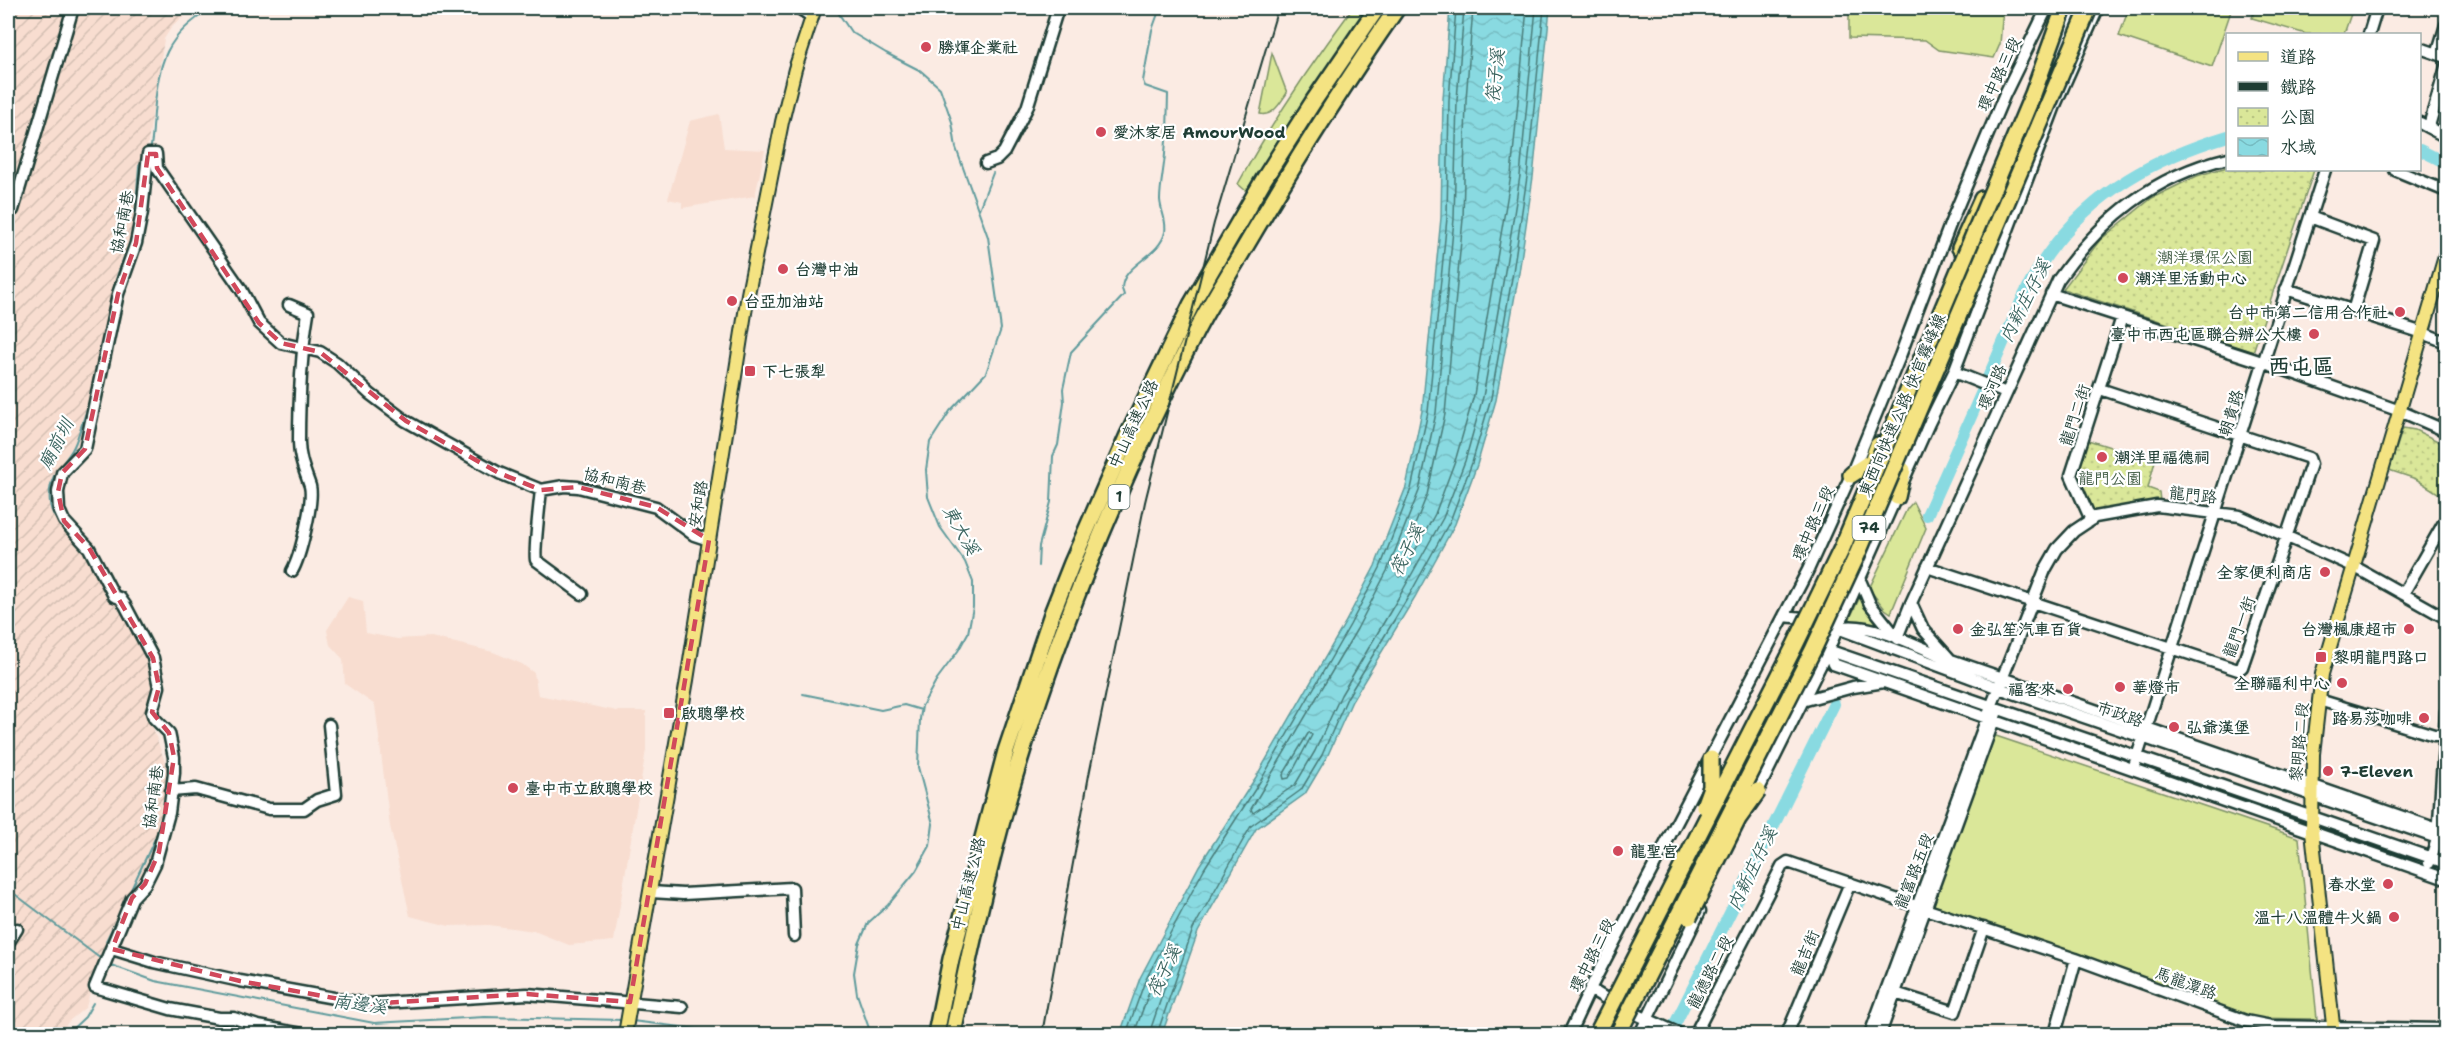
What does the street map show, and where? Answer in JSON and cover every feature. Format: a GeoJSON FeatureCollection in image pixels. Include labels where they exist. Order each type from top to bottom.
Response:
{"type":"FeatureCollection","features":[{"type":"Feature","properties":{"kind":"highway","name":"中山高速公路"},"geometry":{"type":"LineString","coordinates":[[936,1035],[951,959],[1006,751],[1053,611],[1072,563],[1128,435],[1191,305],[1270,169],[1377,8]]}},
{"type":"Feature","properties":{"kind":"highway","name":"中山高速公路"},"geometry":{"type":"LineString","coordinates":[[953,1035],[967,961],[1018,764],[1086,571],[1195,334],[1292,167],[1344,84],[1397,8]]}},
{"type":"Feature","properties":{"kind":"highway","name":"東西向快速公路 快官霧峰線"},"geometry":{"type":"LineString","coordinates":[[1597,1035],[1842,548],[2033,94],[2064,8]]}},
{"type":"Feature","properties":{"kind":"highway","name":"東西向快速公路 快官霧峰線"},"geometry":{"type":"LineString","coordinates":[[1618,1035],[1813,650],[1857,555],[2089,8]]}},
{"type":"Feature","properties":{"kind":"highway"},"geometry":{"type":"LineString","coordinates":[[1851,475],[1872,461],[1972,219],[2022,111],[2033,94]]}},
{"type":"Feature","properties":{"kind":"highway"},"geometry":{"type":"LineString","coordinates":[[1897,497],[1903,470],[2016,199],[2047,117],[2047,105]]}},
{"type":"Feature","properties":{"kind":"highway"},"geometry":{"type":"LineString","coordinates":[[1586,1035],[1697,824],[1711,787],[1711,759]]}},
{"type":"Feature","properties":{"kind":"highway"},"geometry":{"type":"LineString","coordinates":[[1628,1035],[1738,819],[1758,791]]}},
{"type":"Feature","properties":{"kind":"main road","name":"安和路"},"geometry":{"type":"LineString","coordinates":[[625,1035],[651,892],[748,294],[770,173],[795,69],[814,10]]}},
{"type":"Feature","properties":{"kind":"main road","name":"黎明路二段"},"geometry":{"type":"LineString","coordinates":[[2334,1031],[2312,831],[2312,791],[2319,700],[2328,651],[2445,261]]}},
{"type":"Feature","properties":{"kind":"street"},"geometry":{"type":"LineString","coordinates":[[13,210],[73,8]]}},
{"type":"Feature","properties":{"kind":"street"},"geometry":{"type":"LineString","coordinates":[[799,8],[814,10]]}},
{"type":"Feature","properties":{"kind":"street"},"geometry":{"type":"LineString","coordinates":[[986,163],[998,159],[1004,152],[1027,107],[1058,8]]}},
{"type":"Feature","properties":{"kind":"street","name":"環中路三段"},"geometry":{"type":"LineString","coordinates":[[1569,1035],[1590,989],[1808,570],[1851,475],[2004,96],[2048,8]]}},
{"type":"Feature","properties":{"kind":"street"},"geometry":{"type":"LineString","coordinates":[[1604,1035],[1621,1008],[1806,642],[1875,487],[2075,8]]}},
{"type":"Feature","properties":{"kind":"street"},"geometry":{"type":"LineString","coordinates":[[1816,620],[1853,553],[2082,8]]}},
{"type":"Feature","properties":{"kind":"street"},"geometry":{"type":"LineString","coordinates":[[1640,1035],[1651,1021],[1758,791],[1828,650],[1954,372],[2056,104],[2098,8]]}},
{"type":"Feature","properties":{"kind":"street"},"geometry":{"type":"LineString","coordinates":[[2372,33],[2377,8]]}},
{"type":"Feature","properties":{"kind":"street"},"geometry":{"type":"LineString","coordinates":[[2421,48],[2442,56],[2446,25]]}},
{"type":"Feature","properties":{"kind":"street"},"geometry":{"type":"LineString","coordinates":[[2446,67],[2424,125],[2446,137]]}},
{"type":"Feature","properties":{"kind":"street","name":"協和南巷"},"geometry":{"type":"LineString","coordinates":[[302,1035],[258,1026],[234,1018],[219,1018],[170,1009],[95,987],[132,898],[145,884],[155,864],[167,824],[174,757],[169,733],[154,718],[152,712],[159,687],[153,658],[125,605],[120,598],[114,596],[89,548],[64,521],[58,503],[58,492],[62,473],[85,449],[118,294],[136,243],[142,212],[148,154],[156,154],[157,168],[241,289],[260,323],[281,343],[320,352],[338,363],[370,394],[406,421],[499,473],[542,490],[564,486],[578,487],[656,507],[694,535],[709,540]]}},
{"type":"Feature","properties":{"kind":"street","name":"環河路"},"geometry":{"type":"LineString","coordinates":[[1897,638],[2002,392],[2051,294],[2072,260],[2123,208],[2156,185],[2183,171],[2226,159]]}},
{"type":"Feature","properties":{"kind":"street","name":"朝貴路"},"geometry":{"type":"LineString","coordinates":[[2133,769],[2174,649],[2262,362],[2325,171]]}},
{"type":"Feature","properties":{"kind":"street"},"geometry":{"type":"LineString","coordinates":[[2397,171],[2446,191]]}},
{"type":"Feature","properties":{"kind":"street"},"geometry":{"type":"LineString","coordinates":[[2310,217],[2374,241],[2353,311]]}},
{"type":"Feature","properties":{"kind":"street"},"geometry":{"type":"LineString","coordinates":[[1976,258],[1994,266]]}},
{"type":"Feature","properties":{"kind":"street"},"geometry":{"type":"LineString","coordinates":[[2286,289],[2446,342]]}},
{"type":"Feature","properties":{"kind":"street"},"geometry":{"type":"LineString","coordinates":[[2051,294],[2262,362],[2400,411],[2446,431]]}},
{"type":"Feature","properties":{"kind":"street"},"geometry":{"type":"LineString","coordinates":[[289,305],[308,312],[303,334],[299,444],[303,470],[311,488],[301,554],[292,572]]}},
{"type":"Feature","properties":{"kind":"street","name":"龍門二街"},"geometry":{"type":"LineString","coordinates":[[2091,520],[2071,475],[2122,317]]}},
{"type":"Feature","properties":{"kind":"street"},"geometry":{"type":"LineString","coordinates":[[1954,372],[2002,392]]}},
{"type":"Feature","properties":{"kind":"street","name":"龍門一街"},"geometry":{"type":"LineString","coordinates":[[1927,567],[2033,600],[2238,670],[2242,667],[2312,464],[2309,458],[2100,389]]}},
{"type":"Feature","properties":{"kind":"street"},"geometry":{"type":"LineString","coordinates":[[542,490],[538,539],[534,557],[582,594]]}},
{"type":"Feature","properties":{"kind":"street","name":"龍門路"},"geometry":{"type":"LineString","coordinates":[[1990,719],[2033,600],[2057,549],[2074,531],[2091,520],[2123,511],[2157,506],[2240,516],[2355,567],[2446,618]]}},
{"type":"Feature","properties":{"kind":"street"},"geometry":{"type":"LineString","coordinates":[[2403,594],[2446,519]]}},
{"type":"Feature","properties":{"kind":"street"},"geometry":{"type":"LineString","coordinates":[[1859,578],[1870,604],[1897,638],[1914,654]]}},
{"type":"Feature","properties":{"kind":"street"},"geometry":{"type":"LineString","coordinates":[[1911,603],[1923,628],[1951,660]]}},
{"type":"Feature","properties":{"kind":"street","name":"市政路"},"geometry":{"type":"LineString","coordinates":[[1784,616],[1816,620],[1914,654],[2003,681]]}},
{"type":"Feature","properties":{"kind":"street","name":"市政路"},"geometry":{"type":"LineString","coordinates":[[1838,627],[1854,626],[1897,638],[2003,681],[2145,733],[2442,834]]}},
{"type":"Feature","properties":{"kind":"street"},"geometry":{"type":"LineString","coordinates":[[1777,631],[2446,863]]}},
{"type":"Feature","properties":{"kind":"street"},"geometry":{"type":"LineString","coordinates":[[1828,650],[1833,664],[2446,879]]}},
{"type":"Feature","properties":{"kind":"street"},"geometry":{"type":"LineString","coordinates":[[1802,701],[1853,687],[1885,682]]}},
{"type":"Feature","properties":{"kind":"street"},"geometry":{"type":"LineString","coordinates":[[2319,700],[2434,735],[2445,735]]}},
{"type":"Feature","properties":{"kind":"street"},"geometry":{"type":"LineString","coordinates":[[2426,871],[2442,834],[2446,712]]}},
{"type":"Feature","properties":{"kind":"street","name":"龍富路五段"},"geometry":{"type":"LineString","coordinates":[[1870,1035],[1921,907],[1990,719]]}},
{"type":"Feature","properties":{"kind":"street"},"geometry":{"type":"LineString","coordinates":[[171,791],[196,789],[269,809],[304,809],[317,800],[336,794],[329,725]]}},
{"type":"Feature","properties":{"kind":"street","name":"馬龍潭路"},"geometry":{"type":"LineString","coordinates":[[1788,862],[2076,959],[2246,1021],[2271,1026],[2334,1031],[2446,1029]]}},
{"type":"Feature","properties":{"kind":"street","name":"龍德路二段"},"geometry":{"type":"LineString","coordinates":[[1695,1035],[1782,866],[1788,862]]}},
{"type":"Feature","properties":{"kind":"street","name":"龍吉街"},"geometry":{"type":"LineString","coordinates":[[1787,1035],[1850,883]]}},
{"type":"Feature","properties":{"kind":"street"},"geometry":{"type":"LineString","coordinates":[[651,892],[683,894],[792,888],[794,936]]}},
{"type":"Feature","properties":{"kind":"street","name":"龍富路五段"},"geometry":{"type":"LineString","coordinates":[[1880,1035],[1921,907]]}},
{"type":"Feature","properties":{"kind":"street"},"geometry":{"type":"LineString","coordinates":[[1895,993],[1955,1012],[1984,928]]}},
{"type":"Feature","properties":{"kind":"street"},"geometry":{"type":"LineString","coordinates":[[8,943],[17,929]]}},
{"type":"Feature","properties":{"kind":"street"},"geometry":{"type":"LineString","coordinates":[[112,949],[154,962],[240,981],[367,1004],[527,994],[630,1006],[682,1008]]}},
{"type":"Feature","properties":{"kind":"street"},"geometry":{"type":"LineString","coordinates":[[2055,1035],[2076,959]]}},
{"type":"Feature","properties":{"kind":"street"},"geometry":{"type":"LineString","coordinates":[[1590,989],[1621,1008],[1680,1035]]}},
{"type":"Feature","properties":{"kind":"street"},"geometry":{"type":"LineString","coordinates":[[1611,1035],[1621,1008]]}},
{"type":"Feature","properties":{"kind":"highlighted area"},"geometry":{"type":"Polygon","coordinates":[[[148,154],[156,154],[157,168],[259,323],[281,343],[320,352],[406,421],[499,473],[541,490],[578,487],[656,507],[709,540],[630,1002],[527,994],[367,1004],[240,981],[112,949],[132,898],[145,884],[159,852],[174,757],[169,733],[152,712],[159,687],[153,658],[89,548],[64,521],[58,492],[62,473],[85,449],[118,294],[136,243],[148,154]]]}},
{"type":"Feature","properties":{"kind":"shaded area"},"geometry":{"type":"Polygon","coordinates":[[[8,8],[195,8],[173,25],[164,39],[138,207],[90,412],[73,458],[57,489],[69,521],[141,643],[153,689],[149,717],[167,768],[161,821],[145,874],[93,982],[86,1007],[69,1021],[59,1034],[8,1034],[8,8]]]}},
{"type":"Feature","properties":{"kind":"shaded area"},"geometry":{"type":"Polygon","coordinates":[[[719,114],[724,148],[765,150],[755,196],[682,208],[682,202],[668,199],[690,121],[719,114]]]}},
{"type":"Feature","properties":{"kind":"shaded area","name":"臺中市立啟聰學校"},"geometry":{"type":"Polygon","coordinates":[[[348,597],[363,601],[366,633],[397,639],[431,637],[493,652],[522,664],[534,673],[538,695],[617,711],[646,711],[646,750],[614,941],[569,945],[534,931],[489,925],[449,926],[410,916],[390,826],[375,705],[345,684],[343,659],[330,645],[327,630],[348,597]]]}},
{"type":"Feature","properties":{"kind":"green space"},"geometry":{"type":"Polygon","coordinates":[[[1353,8],[1370,8],[1246,191],[1238,184],[1264,138],[1322,50],[1353,8]]]}},
{"type":"Feature","properties":{"kind":"green space"},"geometry":{"type":"Polygon","coordinates":[[[1849,8],[2003,8],[2000,44],[1994,58],[1939,50],[1925,40],[1849,38],[1849,8]]]}},
{"type":"Feature","properties":{"kind":"green space"},"geometry":{"type":"Polygon","coordinates":[[[2129,8],[2232,8],[2212,67],[2119,36],[2129,8]]]}},
{"type":"Feature","properties":{"kind":"green space"},"geometry":{"type":"Polygon","coordinates":[[[2255,8],[2353,8],[2344,33],[2303,33],[2252,18],[2255,8]]]}},
{"type":"Feature","properties":{"kind":"green space"},"geometry":{"type":"Polygon","coordinates":[[[1272,53],[1287,93],[1272,111],[1260,114],[1272,53]]]}},
{"type":"Feature","properties":{"kind":"green space","name":"潮洋環保公園"},"geometry":{"type":"Polygon","coordinates":[[[2226,167],[2226,171],[2314,171],[2253,352],[2063,289],[2100,240],[2152,198],[2197,176],[2226,167]]]}},
{"type":"Feature","properties":{"kind":"green space"},"geometry":{"type":"Polygon","coordinates":[[[2403,428],[2415,430],[2446,445],[2446,493],[2444,497],[2416,479],[2389,470],[2403,428]]]}},
{"type":"Feature","properties":{"kind":"green space","name":"龍門公園"},"geometry":{"type":"Polygon","coordinates":[[[2088,440],[2155,461],[2148,488],[2159,492],[2160,501],[2094,512],[2075,475],[2088,440]]]}},
{"type":"Feature","properties":{"kind":"green space"},"geometry":{"type":"Polygon","coordinates":[[[1913,502],[1926,528],[1891,613],[1869,589],[1907,509],[1913,502]]]}},
{"type":"Feature","properties":{"kind":"green space"},"geometry":{"type":"Polygon","coordinates":[[[1859,599],[1881,625],[1882,631],[1851,621],[1850,618],[1859,599]]]}},
{"type":"Feature","properties":{"kind":"green space"},"geometry":{"type":"Polygon","coordinates":[[[1993,735],[2299,838],[2317,1019],[2256,1018],[1929,904],[1993,735]]]}},
{"type":"Feature","properties":{"kind":"water","name":"筏子溪"},"geometry":{"type":"Polygon","coordinates":[[[1450,8],[1550,8],[1533,177],[1519,273],[1496,400],[1477,465],[1455,524],[1415,597],[1352,701],[1327,757],[1305,794],[1256,829],[1198,932],[1162,1034],[1120,1034],[1140,978],[1199,866],[1256,777],[1345,623],[1375,566],[1406,487],[1422,411],[1441,218],[1443,99],[1450,8]]]}},
{"type":"Feature","properties":{"kind":"waterway","name":"廟前圳"},"geometry":{"type":"LineString","coordinates":[[150,151],[156,95],[167,51],[184,29],[212,8]]}},
{"type":"Feature","properties":{"kind":"waterway","name":"東大溪"},"geometry":{"type":"LineString","coordinates":[[838,8],[839,14],[851,32],[921,71],[940,88],[952,122],[956,148],[988,237],[1001,329],[986,373],[950,411],[930,442],[926,470],[928,497],[940,527],[965,562],[973,582],[973,607],[968,633],[922,706],[918,767],[933,824],[930,846],[916,871],[888,905],[868,923],[859,944],[854,973],[857,994],[871,1034]]}},
{"type":"Feature","properties":{"kind":"waterway"},"geometry":{"type":"LineString","coordinates":[[1038,566],[1039,546],[1051,502],[1053,456],[1058,445],[1064,402],[1063,389],[1071,352],[1124,295],[1122,289],[1128,273],[1156,248],[1165,232],[1160,200],[1168,94],[1145,86],[1143,81],[1152,30],[1160,8]]}},
{"type":"Feature","properties":{"kind":"waterway","name":"內新庄仔溪"},"geometry":{"type":"LineString","coordinates":[[1927,515],[2023,297],[2048,254],[2085,212],[2105,195],[2151,166],[2226,137]]}},
{"type":"Feature","properties":{"kind":"waterway","name":"內新庄仔溪"},"geometry":{"type":"LineString","coordinates":[[2421,150],[2446,163]]}},
{"type":"Feature","properties":{"kind":"waterway","name":"廟前圳"},"geometry":{"type":"LineString","coordinates":[[134,228],[139,166],[143,160]]}},
{"type":"Feature","properties":{"kind":"waterway"},"geometry":{"type":"LineString","coordinates":[[979,209],[993,173]]}},
{"type":"Feature","properties":{"kind":"waterway","name":"廟前圳"},"geometry":{"type":"LineString","coordinates":[[60,523],[51,508],[52,482],[78,437],[95,379],[114,286],[131,242]]}},
{"type":"Feature","properties":{"kind":"waterway","name":"廟前圳"},"geometry":{"type":"LineString","coordinates":[[82,547],[91,563]]}},
{"type":"Feature","properties":{"kind":"waterway"},"geometry":{"type":"LineString","coordinates":[[803,694],[881,710],[904,705],[921,710]]}},
{"type":"Feature","properties":{"kind":"waterway","name":"廟前圳"},"geometry":{"type":"LineString","coordinates":[[148,714],[146,711],[151,697]]}},
{"type":"Feature","properties":{"kind":"waterway","name":"內新庄仔溪"},"geometry":{"type":"LineString","coordinates":[[1670,1034],[1834,704]]}},
{"type":"Feature","properties":{"kind":"waterway","name":"廟前圳"},"geometry":{"type":"LineString","coordinates":[[128,896],[159,830]]}},
{"type":"Feature","properties":{"kind":"waterway","name":"南邊溪"},"geometry":{"type":"LineString","coordinates":[[8,889],[101,959]]}},
{"type":"Feature","properties":{"kind":"waterway","name":"廟前圳"},"geometry":{"type":"LineString","coordinates":[[106,941],[123,906]]}},
{"type":"Feature","properties":{"kind":"waterway","name":"廟前圳"},"geometry":{"type":"LineString","coordinates":[[102,984],[114,957]]}},
{"type":"Feature","properties":{"kind":"waterway","name":"南邊溪"},"geometry":{"type":"LineString","coordinates":[[108,964],[155,981],[374,1023],[485,1017],[623,1020]]}},
{"type":"Feature","properties":{"kind":"waterway","name":"廟前圳"},"geometry":{"type":"LineString","coordinates":[[67,1034],[85,1017],[93,1003]]}},
{"type":"Feature","properties":{"kind":"waterway","name":"南邊溪"},"geometry":{"type":"LineString","coordinates":[[632,1021],[738,1034]]}},
{"type":"Feature","properties":{"kind":"railway"},"geometry":{"type":"LineString","coordinates":[[1042,1034],[1089,775],[1145,502],[1214,223],[1278,8]]}},
{"type":"Feature","properties":{"kind":"place","name":"勝煇企業社"},"geometry":{"type":"Point","coordinates":[926,47]}},
{"type":"Feature","properties":{"kind":"place","name":"愛沐家居 AmourWood"},"geometry":{"type":"Point","coordinates":[1101,132]}},
{"type":"Feature","properties":{"kind":"place","name":"台灣中油"},"geometry":{"type":"Point","coordinates":[783,269]}},
{"type":"Feature","properties":{"kind":"place","name":"潮洋里活動中心"},"geometry":{"type":"Point","coordinates":[2123,278]}},
{"type":"Feature","properties":{"kind":"place","name":"台亞加油站"},"geometry":{"type":"Point","coordinates":[732,301]}},
{"type":"Feature","properties":{"kind":"place","name":"台中市第二信用合作社"},"geometry":{"type":"Point","coordinates":[2400,312]}},
{"type":"Feature","properties":{"kind":"place","name":"臺中市西屯區聯合辦公大樓"},"geometry":{"type":"Point","coordinates":[2314,334]}},
{"type":"Feature","properties":{"kind":"place","name":"下七張犁"},"geometry":{"type":"Point","coordinates":[750,371]}},
{"type":"Feature","properties":{"kind":"place","name":"潮洋里福德祠"},"geometry":{"type":"Point","coordinates":[2102,457]}},
{"type":"Feature","properties":{"kind":"place","name":"全家便利商店"},"geometry":{"type":"Point","coordinates":[2325,572]}},
{"type":"Feature","properties":{"kind":"place","name":"金弘笙汽車百貨"},"geometry":{"type":"Point","coordinates":[1958,629]}},
{"type":"Feature","properties":{"kind":"place","name":"台灣楓康超市"},"geometry":{"type":"Point","coordinates":[2409,629]}},
{"type":"Feature","properties":{"kind":"place","name":"黎明龍門路口"},"geometry":{"type":"Point","coordinates":[2321,657]}},
{"type":"Feature","properties":{"kind":"place","name":"全聯福利中心"},"geometry":{"type":"Point","coordinates":[2342,683]}},
{"type":"Feature","properties":{"kind":"place","name":"華燈市"},"geometry":{"type":"Point","coordinates":[2120,687]}},
{"type":"Feature","properties":{"kind":"place","name":"福客來"},"geometry":{"type":"Point","coordinates":[2068,689]}},
{"type":"Feature","properties":{"kind":"place","name":"啟聰學校"},"geometry":{"type":"Point","coordinates":[669,713]}},
{"type":"Feature","properties":{"kind":"place","name":"路易莎咖啡"},"geometry":{"type":"Point","coordinates":[2424,718]}},
{"type":"Feature","properties":{"kind":"place","name":"弘爺漢堡"},"geometry":{"type":"Point","coordinates":[2174,727]}},
{"type":"Feature","properties":{"kind":"place","name":"7-Eleven"},"geometry":{"type":"Point","coordinates":[2328,771]}},
{"type":"Feature","properties":{"kind":"place","name":"臺中市立啟聰學校"},"geometry":{"type":"Point","coordinates":[513,788]}},
{"type":"Feature","properties":{"kind":"place","name":"龍聖宮"},"geometry":{"type":"Point","coordinates":[1618,851]}},
{"type":"Feature","properties":{"kind":"place","name":"春水堂"},"geometry":{"type":"Point","coordinates":[2388,884]}},
{"type":"Feature","properties":{"kind":"place","name":"溫十八溫體牛火鍋"},"geometry":{"type":"Point","coordinates":[2394,917]}},
{"type":"Feature","properties":{"kind":"district","name":"西屯區"},"geometry":{"type":"Point","coordinates":[2301,366]}}]}
